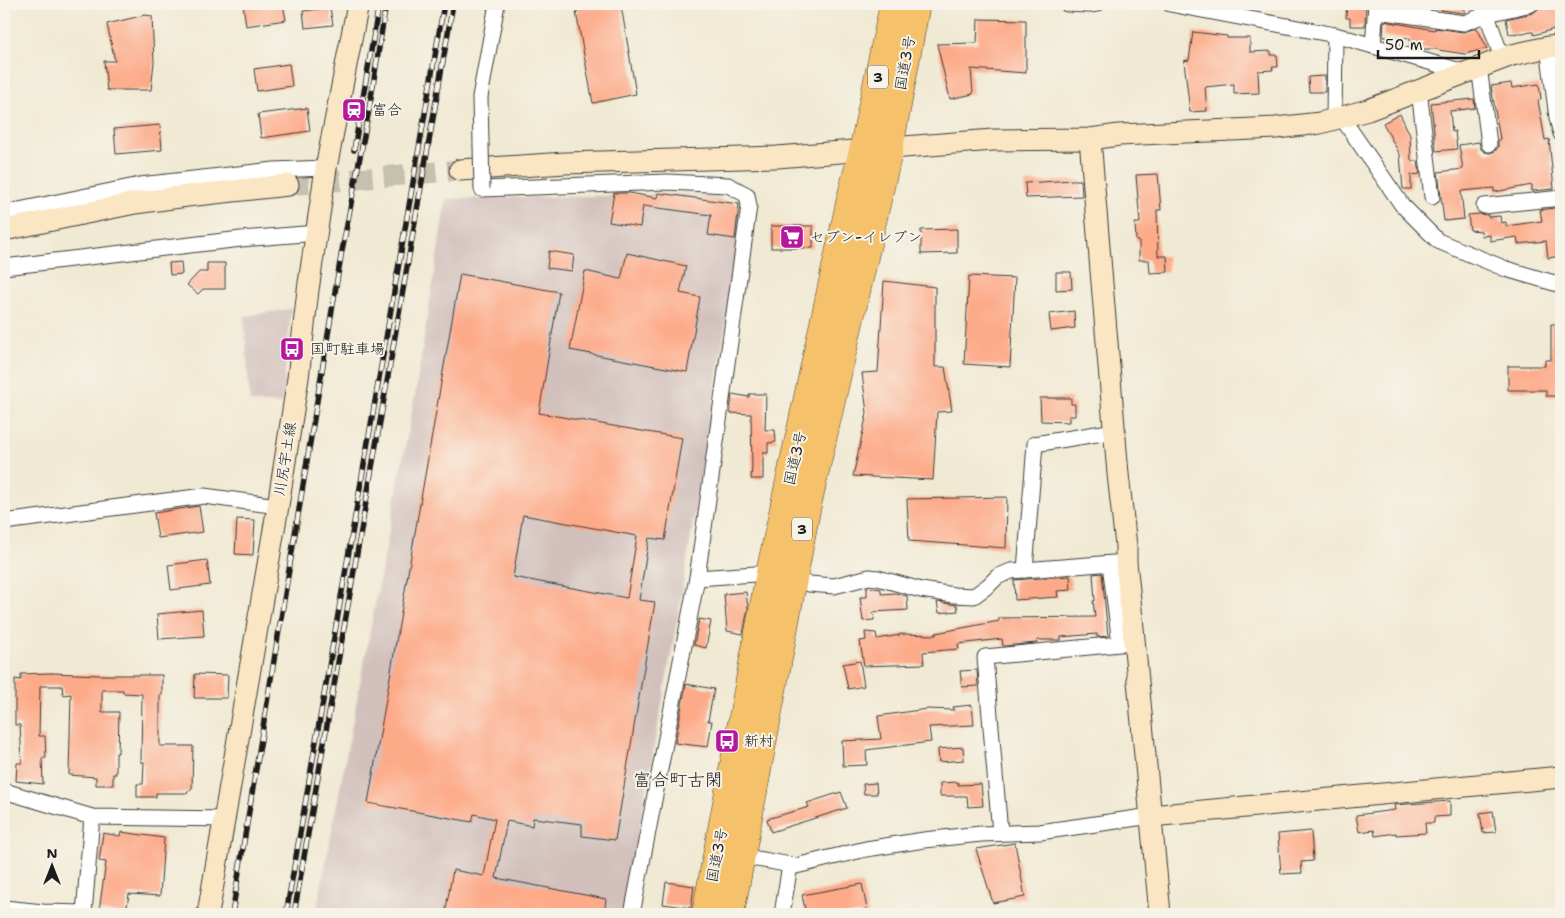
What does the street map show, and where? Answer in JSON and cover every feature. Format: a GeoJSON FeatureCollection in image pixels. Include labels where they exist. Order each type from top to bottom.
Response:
{"type":"FeatureCollection","features":[{"type":"Feature","properties":{"kind":"highway","name":"国道3号"},"geometry":{"type":"LineString","coordinates":[[730,914],[741,856],[782,575],[851,198],[863,151],[894,4]]}},
{"type":"Feature","properties":{"kind":"highway","name":"国道3号"},"geometry":{"type":"LineString","coordinates":[[706,914],[782,575],[806,510],[890,148],[916,4]]}},
{"type":"Feature","properties":{"kind":"street","name":"川尻宇土線"},"geometry":{"type":"LineString","coordinates":[[208,914],[278,506],[298,378],[300,349],[326,168],[358,4]]}},
{"type":"Feature","properties":{"kind":"street"},"geometry":{"type":"LineString","coordinates":[[497,4],[480,98],[482,189],[667,182],[728,186],[747,195],[749,206],[697,578],[632,914]]}},
{"type":"Feature","properties":{"kind":"street"},"geometry":{"type":"LineString","coordinates":[[1067,4],[1097,4]]}},
{"type":"Feature","properties":{"kind":"street"},"geometry":{"type":"LineString","coordinates":[[1170,4],[1335,35],[1373,46],[1472,69]]}},
{"type":"Feature","properties":{"kind":"street"},"geometry":{"type":"LineString","coordinates":[[1373,46],[1376,7],[1464,23],[1485,9],[1530,4]]}},
{"type":"Feature","properties":{"kind":"street"},"geometry":{"type":"LineString","coordinates":[[1485,9],[1502,58]]}},
{"type":"Feature","properties":{"kind":"street"},"geometry":{"type":"LineString","coordinates":[[1335,35],[1338,119],[1402,205],[1438,241],[1506,270],[1561,285]]}},
{"type":"Feature","properties":{"kind":"street"},"geometry":{"type":"LineString","coordinates":[[460,170],[565,163],[777,157],[993,140],[1090,139],[1161,133],[1303,126],[1338,119],[1368,110],[1502,58],[1555,46],[1557,118],[1561,134]]}},
{"type":"Feature","properties":{"kind":"street"},"geometry":{"type":"LineString","coordinates":[[1472,69],[1489,144]]}},
{"type":"Feature","properties":{"kind":"street"},"geometry":{"type":"LineString","coordinates":[[1419,91],[1432,197]]}},
{"type":"Feature","properties":{"kind":"street"},"geometry":{"type":"LineString","coordinates":[[1000,833],[985,657],[1120,644],[1118,563],[1126,546],[1090,139]]}},
{"type":"Feature","properties":{"kind":"street"},"geometry":{"type":"LineString","coordinates":[[4,213],[140,185],[274,170],[326,168]]}},
{"type":"Feature","properties":{"kind":"street"},"geometry":{"type":"LineString","coordinates":[[4,230],[136,204],[195,195],[288,186]]}},
{"type":"Feature","properties":{"kind":"street"},"geometry":{"type":"LineString","coordinates":[[1484,206],[1561,198]]}},
{"type":"Feature","properties":{"kind":"street"},"geometry":{"type":"LineString","coordinates":[[4,267],[241,239],[316,233]]}},
{"type":"Feature","properties":{"kind":"street"},"geometry":{"type":"LineString","coordinates":[[1025,570],[1034,444],[1115,431]]}},
{"type":"Feature","properties":{"kind":"street"},"geometry":{"type":"LineString","coordinates":[[4,522],[204,496],[278,506]]}},
{"type":"Feature","properties":{"kind":"street"},"geometry":{"type":"LineString","coordinates":[[697,578],[782,575],[809,584],[834,586],[869,578],[878,578],[920,590],[974,596],[997,577],[1011,571],[1118,563]]}},
{"type":"Feature","properties":{"kind":"street"},"geometry":{"type":"LineString","coordinates":[[1118,563],[1151,816],[1160,914]]}},
{"type":"Feature","properties":{"kind":"street"},"geometry":{"type":"LineString","coordinates":[[741,856],[796,866],[866,849],[924,840],[982,834],[1040,832],[1151,816],[1561,777]]}},
{"type":"Feature","properties":{"kind":"street"},"geometry":{"type":"LineString","coordinates":[[4,791],[92,817],[225,819]]}},
{"type":"Feature","properties":{"kind":"street"},"geometry":{"type":"LineString","coordinates":[[4,908],[47,913],[84,913],[92,817]]}},
{"type":"Feature","properties":{"kind":"street"},"geometry":{"type":"LineString","coordinates":[[782,914],[790,865]]}},
{"type":"Feature","properties":{"kind":"shaded area"},"geometry":{"type":"Polygon","coordinates":[[[658,193],[712,193],[744,215],[679,609],[624,914],[316,914],[416,390],[446,199],[645,195],[658,193]]]}},
{"type":"Feature","properties":{"kind":"shaded area"},"geometry":{"type":"Polygon","coordinates":[[[291,309],[282,404],[250,402],[244,316],[291,309]]]}},
{"type":"Feature","properties":{"kind":"building"},"geometry":{"type":"Polygon","coordinates":[[[243,4],[283,4],[286,20],[246,26],[243,4]]]}},
{"type":"Feature","properties":{"kind":"building"},"geometry":{"type":"Polygon","coordinates":[[[576,4],[621,5],[636,94],[593,103],[576,4]]]}},
{"type":"Feature","properties":{"kind":"building"},"geometry":{"type":"Polygon","coordinates":[[[1347,4],[1366,4],[1365,26],[1350,26],[1350,18],[1346,18],[1347,4]]]}},
{"type":"Feature","properties":{"kind":"building"},"geometry":{"type":"Polygon","coordinates":[[[1441,4],[1464,4],[1465,12],[1441,10],[1441,4]]]}},
{"type":"Feature","properties":{"kind":"building"},"geometry":{"type":"Polygon","coordinates":[[[1547,6],[1561,8],[1561,27],[1534,35],[1533,32],[1509,34],[1506,19],[1533,13],[1539,8],[1547,6]]]}},
{"type":"Feature","properties":{"kind":"building"},"geometry":{"type":"Polygon","coordinates":[[[330,8],[333,25],[305,28],[303,11],[330,8]]]}},
{"type":"Feature","properties":{"kind":"building"},"geometry":{"type":"Polygon","coordinates":[[[145,15],[152,16],[154,62],[151,90],[107,90],[104,61],[115,61],[107,24],[145,15]]]}},
{"type":"Feature","properties":{"kind":"building"},"geometry":{"type":"Polygon","coordinates":[[[978,19],[1026,20],[1026,73],[971,69],[973,94],[950,99],[937,44],[977,43],[978,19]]]}},
{"type":"Feature","properties":{"kind":"building"},"geometry":{"type":"Polygon","coordinates":[[[1384,21],[1435,30],[1435,28],[1463,32],[1477,28],[1487,48],[1465,54],[1438,49],[1410,47],[1410,38],[1383,37],[1384,21]]]}},
{"type":"Feature","properties":{"kind":"building"},"geometry":{"type":"Polygon","coordinates":[[[1193,32],[1227,36],[1227,38],[1250,38],[1250,52],[1271,51],[1271,55],[1277,55],[1278,67],[1272,67],[1273,70],[1258,71],[1259,93],[1234,94],[1234,84],[1205,87],[1207,111],[1190,112],[1184,61],[1189,60],[1193,32]]]}},
{"type":"Feature","properties":{"kind":"building"},"geometry":{"type":"Polygon","coordinates":[[[289,64],[292,86],[257,91],[254,69],[289,64]]]}},
{"type":"Feature","properties":{"kind":"building"},"geometry":{"type":"Polygon","coordinates":[[[1325,76],[1325,92],[1309,92],[1308,77],[1325,76]]]}},
{"type":"Feature","properties":{"kind":"building"},"geometry":{"type":"Polygon","coordinates":[[[1511,83],[1512,88],[1539,84],[1541,99],[1538,100],[1545,140],[1549,139],[1554,189],[1532,191],[1532,185],[1494,192],[1494,188],[1461,191],[1464,219],[1444,221],[1438,172],[1463,169],[1459,145],[1479,142],[1481,149],[1485,152],[1495,151],[1500,139],[1491,86],[1511,83]]]}},
{"type":"Feature","properties":{"kind":"building"},"geometry":{"type":"Polygon","coordinates":[[[1474,99],[1475,108],[1450,111],[1452,132],[1455,131],[1457,149],[1436,151],[1431,103],[1474,99]]]}},
{"type":"Feature","properties":{"kind":"building"},"geometry":{"type":"Polygon","coordinates":[[[307,108],[310,131],[261,138],[258,114],[307,108]]]}},
{"type":"Feature","properties":{"kind":"building"},"geometry":{"type":"Polygon","coordinates":[[[1400,114],[1410,135],[1411,161],[1418,161],[1420,174],[1411,175],[1411,189],[1403,189],[1400,155],[1383,123],[1400,114]]]}},
{"type":"Feature","properties":{"kind":"building"},"geometry":{"type":"Polygon","coordinates":[[[160,125],[162,150],[116,154],[114,129],[160,125]]]}},
{"type":"Feature","properties":{"kind":"building"},"geometry":{"type":"Polygon","coordinates":[[[1158,174],[1161,210],[1157,210],[1158,256],[1167,256],[1168,272],[1150,273],[1149,260],[1139,260],[1139,241],[1136,241],[1135,223],[1140,223],[1136,175],[1158,174]]]}},
{"type":"Feature","properties":{"kind":"building"},"geometry":{"type":"Polygon","coordinates":[[[1081,180],[1082,196],[1026,198],[1025,183],[1081,180]]]}},
{"type":"Feature","properties":{"kind":"building"},"geometry":{"type":"Polygon","coordinates":[[[614,193],[630,193],[657,198],[658,193],[739,204],[735,239],[708,235],[711,215],[643,206],[640,227],[609,222],[614,193]]]}},
{"type":"Feature","properties":{"kind":"building"},"geometry":{"type":"Polygon","coordinates":[[[1561,207],[1561,256],[1548,258],[1546,241],[1518,244],[1517,237],[1490,241],[1490,235],[1482,236],[1481,231],[1470,230],[1468,215],[1500,216],[1501,223],[1506,222],[1506,226],[1542,221],[1540,210],[1561,207]]]}},
{"type":"Feature","properties":{"kind":"building","name":"セブン-イレブン"},"geometry":{"type":"Polygon","coordinates":[[[771,226],[813,226],[813,248],[771,248],[771,226]]]}},
{"type":"Feature","properties":{"kind":"building"},"geometry":{"type":"Polygon","coordinates":[[[957,229],[957,253],[921,254],[921,230],[957,229]]]}},
{"type":"Feature","properties":{"kind":"building"},"geometry":{"type":"Polygon","coordinates":[[[549,251],[574,255],[572,271],[547,268],[549,251]]]}},
{"type":"Feature","properties":{"kind":"building"},"geometry":{"type":"Polygon","coordinates":[[[627,253],[686,266],[680,293],[700,297],[687,372],[570,350],[585,271],[621,279],[627,253]]]}},
{"type":"Feature","properties":{"kind":"building"},"geometry":{"type":"Polygon","coordinates":[[[181,262],[182,274],[170,275],[169,263],[181,262]]]}},
{"type":"Feature","properties":{"kind":"building"},"geometry":{"type":"Polygon","coordinates":[[[207,263],[225,263],[225,289],[203,289],[198,294],[187,285],[199,272],[207,272],[207,263]]]}},
{"type":"Feature","properties":{"kind":"building"},"geometry":{"type":"Polygon","coordinates":[[[1056,272],[1071,272],[1072,289],[1056,290],[1056,272]]]}},
{"type":"Feature","properties":{"kind":"building"},"geometry":{"type":"Polygon","coordinates":[[[460,274],[559,292],[539,413],[682,438],[665,540],[649,538],[639,600],[655,602],[615,840],[582,836],[582,824],[533,818],[532,826],[507,821],[496,878],[606,899],[604,914],[445,914],[453,870],[484,876],[495,819],[474,814],[472,822],[368,803],[460,274]],[[523,515],[513,577],[627,598],[637,536],[523,515]]]}},
{"type":"Feature","properties":{"kind":"building"},"geometry":{"type":"Polygon","coordinates":[[[969,276],[1015,278],[1010,367],[964,364],[969,276]]]}},
{"type":"Feature","properties":{"kind":"building"},"geometry":{"type":"Polygon","coordinates":[[[884,281],[935,287],[935,367],[945,367],[952,411],[937,412],[933,480],[853,476],[867,413],[862,373],[878,372],[884,281]]]}},
{"type":"Feature","properties":{"kind":"building"},"geometry":{"type":"Polygon","coordinates":[[[1074,311],[1075,328],[1051,331],[1049,314],[1074,311]]]}},
{"type":"Feature","properties":{"kind":"building"},"geometry":{"type":"Polygon","coordinates":[[[1551,324],[1561,324],[1561,396],[1546,396],[1546,390],[1508,390],[1508,366],[1545,366],[1545,360],[1551,360],[1551,324]]]}},
{"type":"Feature","properties":{"kind":"building"},"geometry":{"type":"Polygon","coordinates":[[[732,394],[749,397],[749,394],[766,394],[765,430],[775,430],[776,442],[768,443],[768,453],[763,453],[763,479],[751,479],[751,414],[730,413],[732,394]]]}},
{"type":"Feature","properties":{"kind":"building"},"geometry":{"type":"Polygon","coordinates":[[[1040,398],[1071,398],[1071,404],[1075,404],[1075,416],[1069,416],[1069,422],[1041,421],[1040,398]]]}},
{"type":"Feature","properties":{"kind":"building"},"geometry":{"type":"Polygon","coordinates":[[[1007,497],[1006,548],[909,541],[907,499],[1007,497]]]}},
{"type":"Feature","properties":{"kind":"building"},"geometry":{"type":"Polygon","coordinates":[[[199,506],[203,532],[158,538],[154,513],[199,506]]]}},
{"type":"Feature","properties":{"kind":"building"},"geometry":{"type":"Polygon","coordinates":[[[237,519],[255,520],[253,555],[235,554],[237,519]]]}},
{"type":"Feature","properties":{"kind":"building"},"geometry":{"type":"Polygon","coordinates":[[[207,560],[210,585],[171,590],[168,565],[207,560]]]}},
{"type":"Feature","properties":{"kind":"building"},"geometry":{"type":"Polygon","coordinates":[[[1102,573],[1108,636],[1097,637],[1097,634],[1061,637],[1061,640],[1037,640],[1037,643],[1003,646],[1002,639],[958,644],[959,649],[923,652],[924,664],[864,666],[860,641],[866,640],[865,632],[876,633],[877,639],[900,634],[936,635],[936,633],[999,621],[999,618],[1095,617],[1093,574],[1102,573]]]}},
{"type":"Feature","properties":{"kind":"building"},"geometry":{"type":"Polygon","coordinates":[[[1070,576],[1071,590],[1057,591],[1058,597],[1015,600],[1014,580],[1070,576]]]}},
{"type":"Feature","properties":{"kind":"building"},"geometry":{"type":"Polygon","coordinates":[[[867,587],[881,589],[881,594],[895,593],[907,596],[908,610],[873,612],[874,620],[863,621],[860,597],[867,597],[867,587]]]}},
{"type":"Feature","properties":{"kind":"building"},"geometry":{"type":"Polygon","coordinates":[[[746,592],[748,608],[743,634],[727,631],[724,594],[746,592]]]}},
{"type":"Feature","properties":{"kind":"building"},"geometry":{"type":"Polygon","coordinates":[[[937,602],[957,605],[958,611],[939,613],[937,602]]]}},
{"type":"Feature","properties":{"kind":"building"},"geometry":{"type":"Polygon","coordinates":[[[202,610],[204,636],[159,639],[157,614],[202,610]]]}},
{"type":"Feature","properties":{"kind":"building"},"geometry":{"type":"Polygon","coordinates":[[[699,619],[711,621],[706,648],[694,645],[699,619]]]}},
{"type":"Feature","properties":{"kind":"building"},"geometry":{"type":"Polygon","coordinates":[[[860,661],[864,686],[848,689],[843,664],[860,661]]]}},
{"type":"Feature","properties":{"kind":"building"},"geometry":{"type":"Polygon","coordinates":[[[977,670],[978,686],[962,687],[960,671],[977,670]]]}},
{"type":"Feature","properties":{"kind":"building"},"geometry":{"type":"Polygon","coordinates":[[[21,674],[162,675],[160,746],[193,746],[192,788],[187,793],[156,793],[156,797],[137,797],[137,784],[143,784],[144,762],[141,762],[142,694],[123,693],[123,690],[102,690],[102,712],[119,712],[118,753],[116,753],[116,774],[113,774],[113,785],[96,785],[96,777],[69,775],[71,694],[63,695],[62,686],[40,686],[39,736],[45,736],[46,758],[42,758],[43,784],[16,781],[17,763],[22,763],[20,725],[15,725],[15,679],[21,680],[21,674]]]}},
{"type":"Feature","properties":{"kind":"building"},"geometry":{"type":"Polygon","coordinates":[[[195,674],[228,675],[227,698],[194,698],[195,674]]]}},
{"type":"Feature","properties":{"kind":"building"},"geometry":{"type":"Polygon","coordinates":[[[686,684],[714,689],[708,721],[712,721],[708,747],[675,743],[686,684]]]}},
{"type":"Feature","properties":{"kind":"building"},"geometry":{"type":"Polygon","coordinates":[[[972,705],[974,725],[929,727],[931,742],[866,750],[867,765],[843,766],[842,741],[881,739],[878,716],[927,709],[954,710],[953,707],[972,705]]]}},
{"type":"Feature","properties":{"kind":"building"},"geometry":{"type":"Polygon","coordinates":[[[963,747],[964,760],[939,762],[938,749],[963,747]]]}},
{"type":"Feature","properties":{"kind":"building"},"geometry":{"type":"Polygon","coordinates":[[[958,782],[958,785],[981,784],[983,806],[968,807],[967,796],[940,796],[940,783],[958,782]]]}},
{"type":"Feature","properties":{"kind":"building"},"geometry":{"type":"Polygon","coordinates":[[[876,783],[877,794],[864,794],[863,784],[876,783]]]}},
{"type":"Feature","properties":{"kind":"building"},"geometry":{"type":"Polygon","coordinates":[[[841,792],[847,808],[771,832],[767,819],[809,807],[807,803],[841,792]]]}},
{"type":"Feature","properties":{"kind":"building"},"geometry":{"type":"Polygon","coordinates":[[[1450,801],[1450,816],[1434,817],[1434,823],[1425,823],[1426,833],[1396,835],[1396,833],[1375,836],[1374,830],[1359,832],[1356,815],[1395,810],[1394,805],[1450,801]]]}},
{"type":"Feature","properties":{"kind":"building"},"geometry":{"type":"Polygon","coordinates":[[[1493,811],[1496,832],[1483,833],[1480,813],[1493,811]]]}},
{"type":"Feature","properties":{"kind":"building"},"geometry":{"type":"Polygon","coordinates":[[[1311,831],[1313,861],[1301,862],[1302,873],[1281,874],[1278,834],[1311,831]]]}},
{"type":"Feature","properties":{"kind":"building"},"geometry":{"type":"Polygon","coordinates":[[[121,832],[164,838],[160,896],[129,894],[126,914],[99,911],[106,862],[99,861],[103,833],[120,836],[121,832]]]}},
{"type":"Feature","properties":{"kind":"building"},"geometry":{"type":"Polygon","coordinates":[[[1015,843],[1025,897],[993,903],[976,849],[1015,843]]]}},
{"type":"Feature","properties":{"kind":"building"},"geometry":{"type":"Polygon","coordinates":[[[666,882],[694,886],[691,908],[663,904],[666,882]]]}},
{"type":"Feature","properties":{"kind":"building"},"geometry":{"type":"Polygon","coordinates":[[[862,884],[868,914],[806,914],[802,895],[862,884]]]}},
{"type":"Feature","properties":{"kind":"tunnel"},"geometry":{"type":"LineString","coordinates":[[288,185],[460,170]]}},
{"type":"Feature","properties":{"kind":"railway"},"geometry":{"type":"LineString","coordinates":[[354,150],[379,4]]}},
{"type":"Feature","properties":{"kind":"railway"},"geometry":{"type":"LineString","coordinates":[[232,914],[341,256],[369,110],[386,4]]}},
{"type":"Feature","properties":{"kind":"railway"},"geometry":{"type":"LineString","coordinates":[[286,914],[444,4]]}},
{"type":"Feature","properties":{"kind":"railway"},"geometry":{"type":"LineString","coordinates":[[294,914],[453,4]]}},
{"type":"Feature","properties":{"kind":"place","name":"富合"},"geometry":{"type":"Point","coordinates":[354,110]}},
{"type":"Feature","properties":{"kind":"place","name":"セブン-イレブン"},"geometry":{"type":"Point","coordinates":[792,237]}},
{"type":"Feature","properties":{"kind":"place","name":"国町駐車場"},"geometry":{"type":"Point","coordinates":[292,349]}},
{"type":"Feature","properties":{"kind":"place","name":"新村"},"geometry":{"type":"Point","coordinates":[727,741]}},
{"type":"Feature","properties":{"kind":"district","name":"富合町古閑"},"geometry":{"type":"Point","coordinates":[678,780]}}]}
